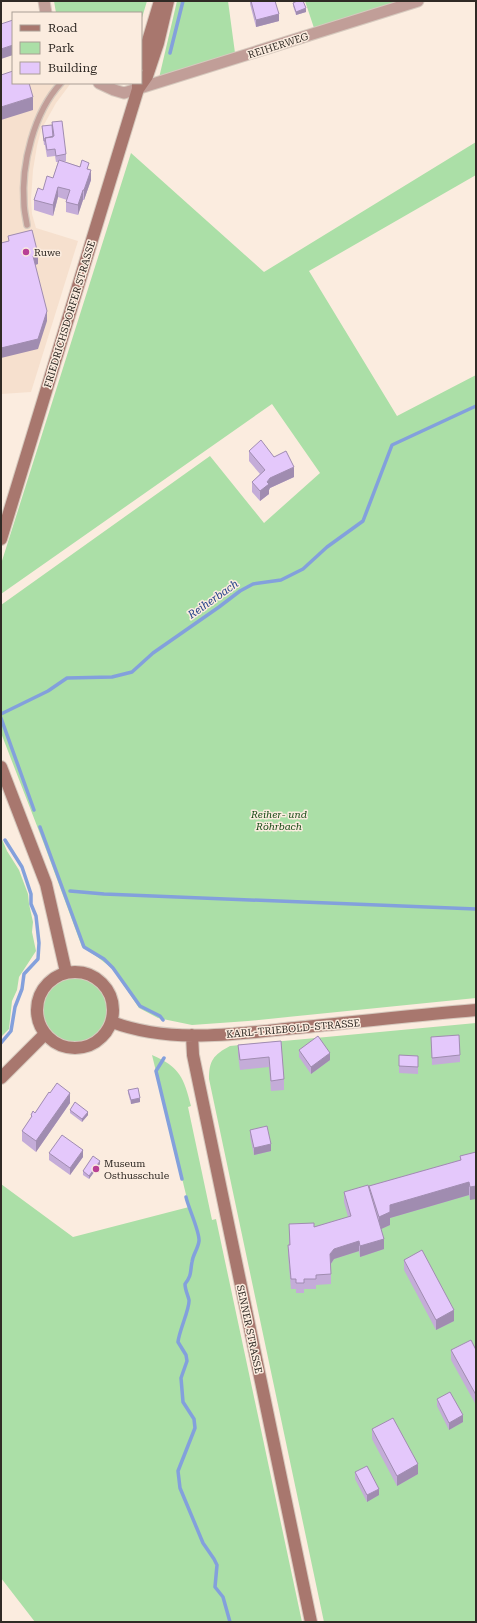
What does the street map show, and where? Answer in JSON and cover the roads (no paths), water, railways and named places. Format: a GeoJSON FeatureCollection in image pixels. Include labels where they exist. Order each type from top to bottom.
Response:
{"type":"FeatureCollection","features":[{"type":"Feature","properties":{"kind":"main road"},"geometry":{"type":"LineString","coordinates":[[142,61],[160,1]]}},
{"type":"Feature","properties":{"kind":"main road","name":"FRIEDRICHSDORFER STRASSE"},"geometry":{"type":"LineString","coordinates":[[142,80],[147,76],[158,43],[168,1]]}},
{"type":"Feature","properties":{"kind":"main road","name":"FRIEDRICHSDORFER STRASSE"},"geometry":{"type":"LineString","coordinates":[[1,539],[136,85]]}},
{"type":"Feature","properties":{"kind":"main road"},"geometry":{"type":"LineString","coordinates":[[1,767],[46,884],[66,972]]}},
{"type":"Feature","properties":{"kind":"main road"},"geometry":{"type":"LineString","coordinates":[[66,972],[79,972],[93,976],[105,986],[112,1000],[114,1016],[112,1022],[109,1029],[101,1039],[90,1046],[78,1049],[65,1048],[54,1043],[45,1034],[38,1020],[36,1007],[39,995],[54,977],[66,972]]}},
{"type":"Feature","properties":{"kind":"main road","name":"KARL-TRIEBOLD-STRASSE"},"geometry":{"type":"LineString","coordinates":[[112,1022],[144,1031],[192,1035],[249,1032],[476,1010]]}},
{"type":"Feature","properties":{"kind":"main road"},"geometry":{"type":"LineString","coordinates":[[1,1078],[45,1034]]}},
{"type":"Feature","properties":{"kind":"main road","name":"SENNER STRASSE"},"geometry":{"type":"LineString","coordinates":[[192,1035],[193,1055],[197,1078],[311,1622]]}},
{"type":"Feature","properties":{"kind":"street"},"geometry":{"type":"LineString","coordinates":[[44,1],[46,12]]}},
{"type":"Feature","properties":{"kind":"street","name":"REIHERWEG"},"geometry":{"type":"LineString","coordinates":[[142,83],[418,1]]}},
{"type":"Feature","properties":{"kind":"street","name":"REIHERWEG"},"geometry":{"type":"LineString","coordinates":[[101,84],[124,93],[136,85]]}},
{"type":"Feature","properties":{"kind":"lane"},"geometry":{"type":"LineString","coordinates":[[28,225],[24,203],[25,170],[28,152],[42,113],[51,96],[60,84]]}},
{"type":"Feature","properties":{"kind":"waterway"},"geometry":{"type":"LineString","coordinates":[[170,53],[183,1]]}},
{"type":"Feature","properties":{"kind":"waterway","name":"Reiherbach"},"geometry":{"type":"LineString","coordinates":[[1,714],[48,691],[67,678],[112,677],[132,672],[153,653],[240,591],[253,584],[281,580],[303,569],[327,547],[363,521],[392,445],[476,406]]}},
{"type":"Feature","properties":{"kind":"waterway"},"geometry":{"type":"LineString","coordinates":[[1,718],[34,810]]}},
{"type":"Feature","properties":{"kind":"waterway"},"geometry":{"type":"LineString","coordinates":[[40,827],[84,947],[104,959],[113,968],[140,1006],[160,1016],[163,1020]]}},
{"type":"Feature","properties":{"kind":"waterway"},"geometry":{"type":"LineString","coordinates":[[1,1043],[11,1031],[15,1007],[22,989],[24,974],[38,959],[39,943],[36,916],[31,904],[31,894],[22,867],[5,840]]}},
{"type":"Feature","properties":{"kind":"waterway"},"geometry":{"type":"LineString","coordinates":[[70,891],[104,894],[476,909]]}},
{"type":"Feature","properties":{"kind":"waterway"},"geometry":{"type":"LineString","coordinates":[[164,1058],[156,1071],[182,1179]]}},
{"type":"Feature","properties":{"kind":"waterway"},"geometry":{"type":"LineString","coordinates":[[186,1197],[198,1232],[199,1241],[193,1259],[190,1276],[185,1284],[189,1304],[178,1342],[186,1355],[187,1361],[181,1378],[183,1402],[194,1419],[195,1428],[178,1471],[180,1488],[203,1543],[217,1565],[215,1587],[223,1597],[230,1622]]}},
{"type":"Feature","properties":{"kind":"place","name":"Ruwe"},"geometry":{"type":"Point","coordinates":[26,252]}},
{"type":"Feature","properties":{"kind":"place","name":"Museum Osthusschule"},"geometry":{"type":"Point","coordinates":[96,1169]}},
{"type":"Feature","properties":{"kind":"park label","name":"Reiher- und Röhrbach"},"geometry":{"type":"Point","coordinates":[279,820]}}]}
